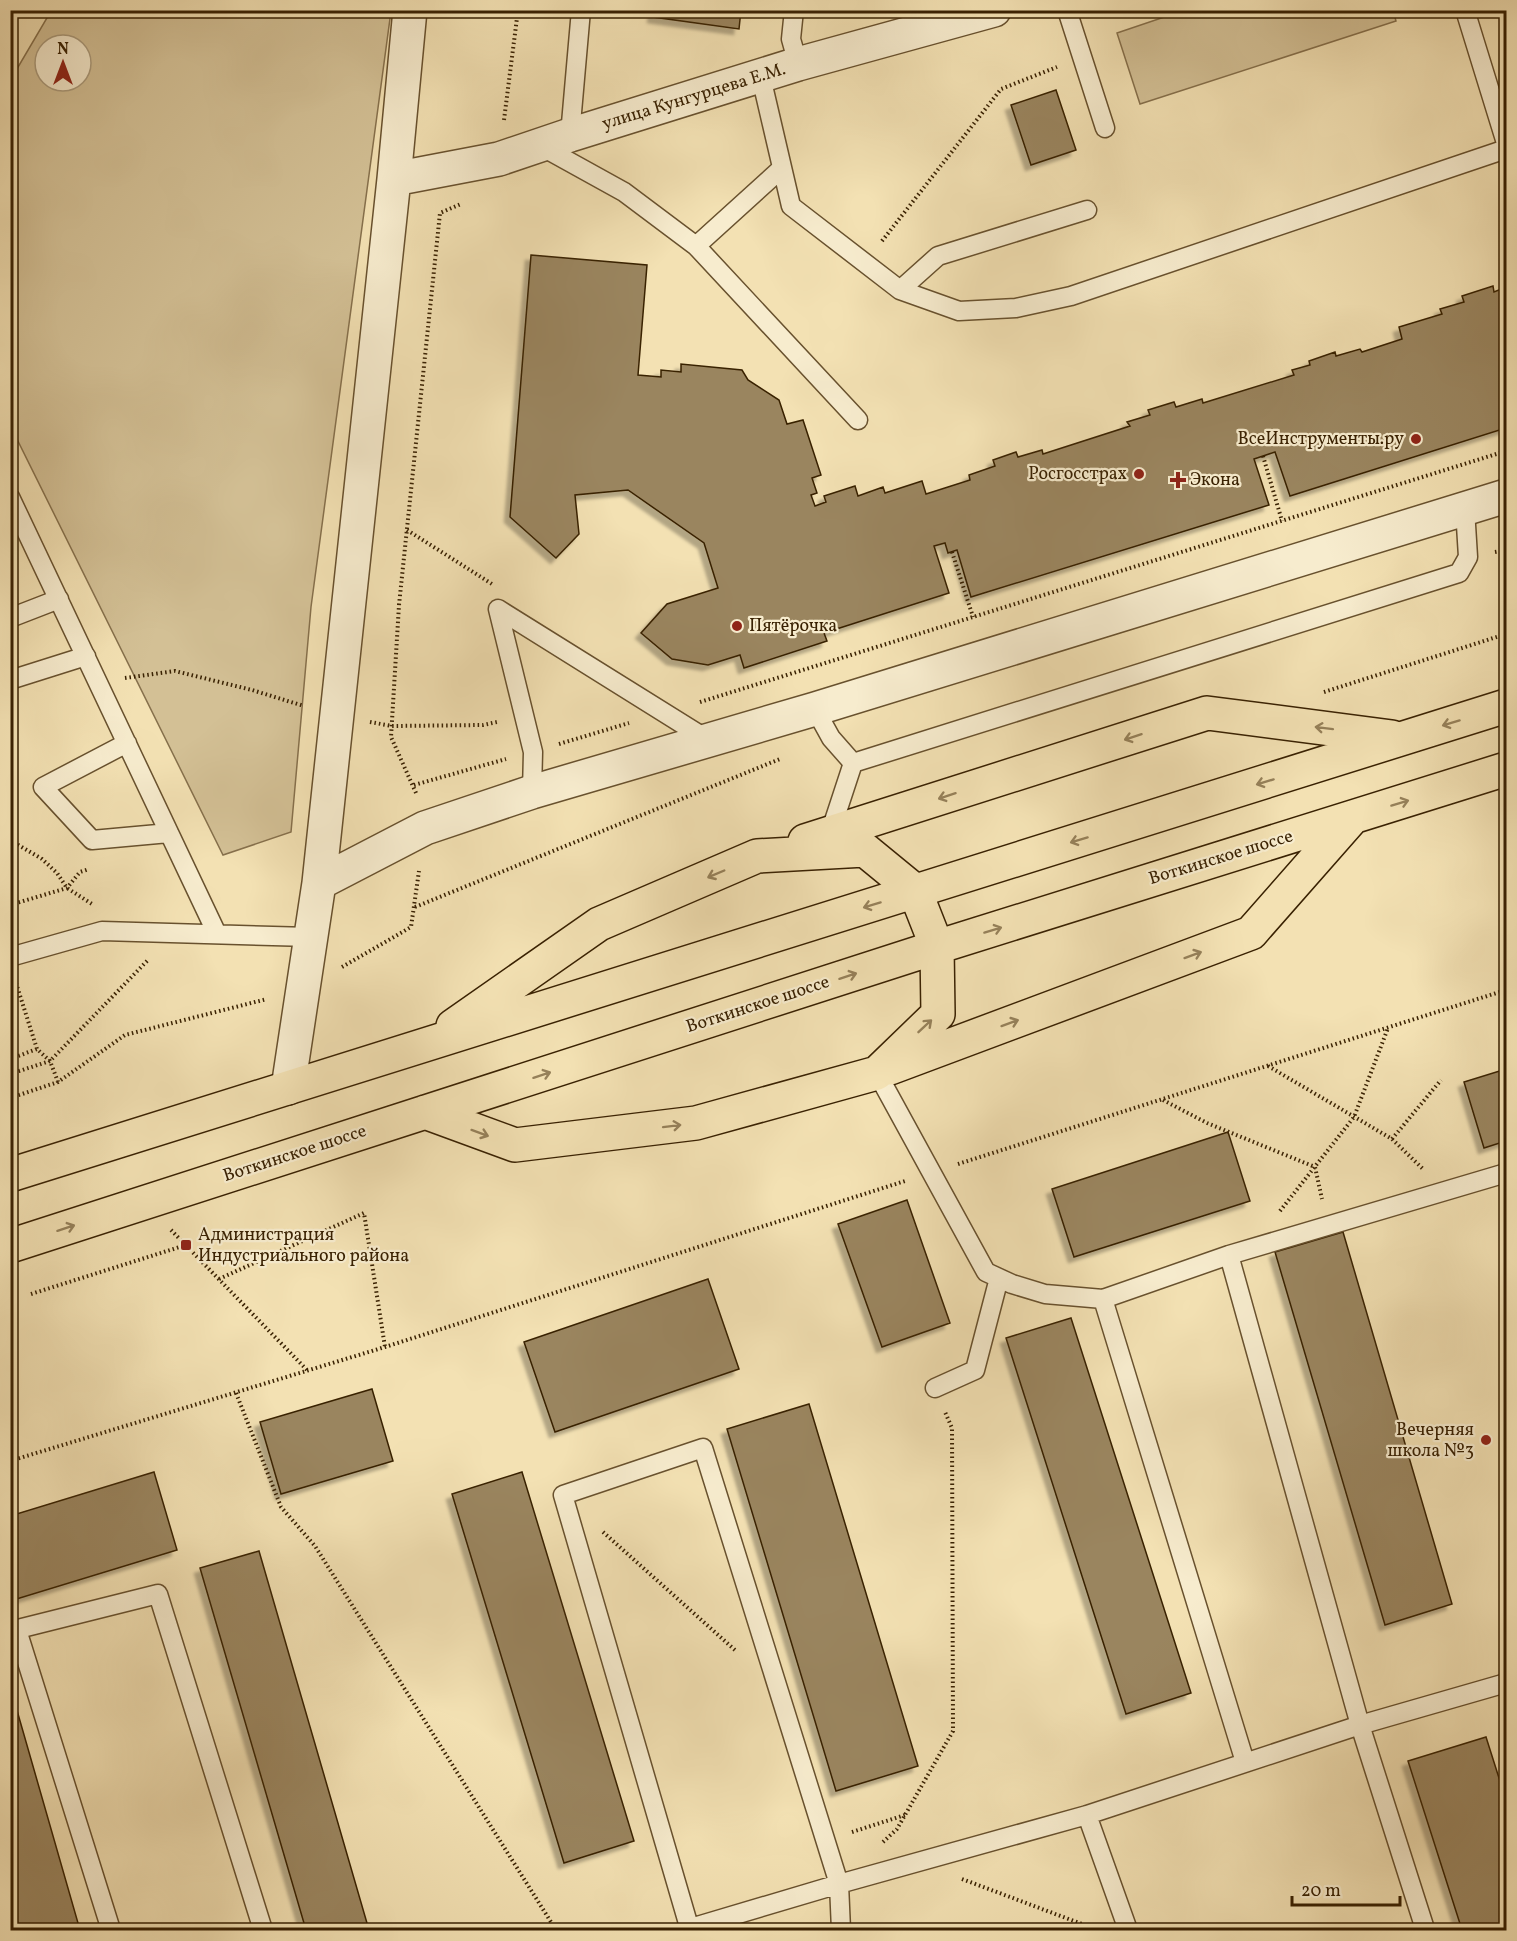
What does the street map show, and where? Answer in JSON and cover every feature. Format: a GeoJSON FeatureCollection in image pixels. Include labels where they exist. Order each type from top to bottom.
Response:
{"type":"FeatureCollection","features":[{"type":"Feature","properties":{"kind":"main road"},"geometry":{"type":"LineString","coordinates":[[10,1175],[1506,706]]}},
{"type":"Feature","properties":{"kind":"main road"},"geometry":{"type":"LineString","coordinates":[[427,1044],[599,924],[757,856],[1207,713],[1402,739]]}},
{"type":"Feature","properties":{"kind":"main road","name":"Воткинское шоссе"},"geometry":{"type":"LineString","coordinates":[[10,1246],[937,947],[1506,769]]}},
{"type":"Feature","properties":{"kind":"main road"},"geometry":{"type":"LineString","coordinates":[[425,1112],[515,1145],[696,1122],[877,1073],[1251,933],[1352,817]]}},
{"type":"Feature","properties":{"kind":"main road"},"geometry":{"type":"LineString","coordinates":[[757,856],[865,850],[915,891],[937,947],[938,1014],[877,1073]]}},
{"type":"Feature","properties":{"kind":"street"},"geometry":{"type":"LineString","coordinates":[[288,1088],[318,883],[410,10]]}},
{"type":"Feature","properties":{"kind":"street","name":"улица Кунгурцева Е.М."},"geometry":{"type":"LineString","coordinates":[[394,179],[499,159],[798,64],[994,10]]}},
{"type":"Feature","properties":{"kind":"street"},"geometry":{"type":"LineString","coordinates":[[318,883],[425,828],[532,792],[815,709],[1506,496]]}},
{"type":"Feature","properties":{"kind":"lane"},"geometry":{"type":"LineString","coordinates":[[570,135],[581,10]]}},
{"type":"Feature","properties":{"kind":"lane"},"geometry":{"type":"LineString","coordinates":[[794,10],[791,39],[798,64]]}},
{"type":"Feature","properties":{"kind":"lane"},"geometry":{"type":"LineString","coordinates":[[1067,10],[1106,128]]}},
{"type":"Feature","properties":{"kind":"lane"},"geometry":{"type":"LineString","coordinates":[[1465,10],[1506,143]]}},
{"type":"Feature","properties":{"kind":"lane"},"geometry":{"type":"LineString","coordinates":[[761,77],[791,206],[900,290],[959,311],[1016,308],[1071,296],[1506,149]]}},
{"type":"Feature","properties":{"kind":"lane"},"geometry":{"type":"LineString","coordinates":[[539,145],[624,192],[696,246],[858,420]]}},
{"type":"Feature","properties":{"kind":"lane"},"geometry":{"type":"LineString","coordinates":[[696,246],[782,168]]}},
{"type":"Feature","properties":{"kind":"lane"},"geometry":{"type":"LineString","coordinates":[[900,290],[938,256],[1087,210]]}},
{"type":"Feature","properties":{"kind":"lane"},"geometry":{"type":"LineString","coordinates":[[10,497],[217,934]]}},
{"type":"Feature","properties":{"kind":"lane"},"geometry":{"type":"LineString","coordinates":[[853,763],[1459,573],[1468,557],[1465,509]]}},
{"type":"Feature","properties":{"kind":"lane"},"geometry":{"type":"LineString","coordinates":[[10,618],[59,599]]}},
{"type":"Feature","properties":{"kind":"lane"},"geometry":{"type":"LineString","coordinates":[[498,609],[708,740]]}},
{"type":"Feature","properties":{"kind":"lane"},"geometry":{"type":"LineString","coordinates":[[498,609],[533,752],[532,792]]}},
{"type":"Feature","properties":{"kind":"lane"},"geometry":{"type":"LineString","coordinates":[[10,680],[86,656]]}},
{"type":"Feature","properties":{"kind":"lane"},"geometry":{"type":"LineString","coordinates":[[815,709],[831,738],[853,763]]}},
{"type":"Feature","properties":{"kind":"lane"},"geometry":{"type":"LineString","coordinates":[[127,743],[43,787],[92,840],[169,833]]}},
{"type":"Feature","properties":{"kind":"lane"},"geometry":{"type":"LineString","coordinates":[[830,833],[853,763]]}},
{"type":"Feature","properties":{"kind":"lane"},"geometry":{"type":"LineString","coordinates":[[10,957],[102,931],[310,938]]}},
{"type":"Feature","properties":{"kind":"lane"},"geometry":{"type":"LineString","coordinates":[[877,1073],[986,1272],[1012,1284],[1045,1294],[1103,1299],[1251,1248],[1506,1173]]}},
{"type":"Feature","properties":{"kind":"lane"},"geometry":{"type":"LineString","coordinates":[[1229,1255],[1360,1725],[1425,1929]]}},
{"type":"Feature","properties":{"kind":"lane"},"geometry":{"type":"LineString","coordinates":[[935,1388],[975,1370],[999,1278]]}},
{"type":"Feature","properties":{"kind":"lane"},"geometry":{"type":"LineString","coordinates":[[1103,1299],[1245,1762]]}},
{"type":"Feature","properties":{"kind":"lane"},"geometry":{"type":"LineString","coordinates":[[841,1930],[839,1884],[703,1448],[562,1495],[688,1930],[839,1884],[1087,1815],[1360,1725],[1506,1683]]}},
{"type":"Feature","properties":{"kind":"lane"},"geometry":{"type":"LineString","coordinates":[[111,1930],[14,1630],[158,1594],[263,1930]]}},
{"type":"Feature","properties":{"kind":"lane"},"geometry":{"type":"LineString","coordinates":[[1087,1815],[1128,1930]]}},
{"type":"Feature","properties":{"kind":"path"},"geometry":{"type":"LineString","coordinates":[[865,263],[1001,88],[1082,57]]}},
{"type":"Feature","properties":{"kind":"path"},"geometry":{"type":"LineString","coordinates":[[414,785],[664,713],[1506,451]]}},
{"type":"Feature","properties":{"kind":"path"},"geometry":{"type":"LineString","coordinates":[[1263,456],[1282,521]]}},
{"type":"Feature","properties":{"kind":"path"},"geometry":{"type":"LineString","coordinates":[[407,530],[491,582],[498,609]]}},
{"type":"Feature","properties":{"kind":"path"},"geometry":{"type":"LineString","coordinates":[[952,552],[973,617]]}},
{"type":"Feature","properties":{"kind":"path"},"geometry":{"type":"LineString","coordinates":[[1323,692],[1506,634]]}},
{"type":"Feature","properties":{"kind":"path"},"geometry":{"type":"LineString","coordinates":[[414,907],[831,738]]}},
{"type":"Feature","properties":{"kind":"path"},"geometry":{"type":"LineString","coordinates":[[10,840],[42,859],[57,873],[67,888],[95,907]]}},
{"type":"Feature","properties":{"kind":"path"},"geometry":{"type":"LineString","coordinates":[[10,905],[67,888],[80,872],[91,868]]}},
{"type":"Feature","properties":{"kind":"path"},"geometry":{"type":"LineString","coordinates":[[10,1074],[51,1061],[173,933]]}},
{"type":"Feature","properties":{"kind":"path"},"geometry":{"type":"LineString","coordinates":[[14,976],[37,1049],[51,1061],[58,1082]]}},
{"type":"Feature","properties":{"kind":"path"},"geometry":{"type":"LineString","coordinates":[[10,1461],[385,1347],[1506,990]]}},
{"type":"Feature","properties":{"kind":"path"},"geometry":{"type":"LineString","coordinates":[[1251,1248],[1354,1117],[1389,1028]]}},
{"type":"Feature","properties":{"kind":"path"},"geometry":{"type":"LineString","coordinates":[[10,1059],[37,1049]]}},
{"type":"Feature","properties":{"kind":"path"},"geometry":{"type":"LineString","coordinates":[[1267,1066],[1392,1139],[1446,1191]]}},
{"type":"Feature","properties":{"kind":"path"},"geometry":{"type":"LineString","coordinates":[[1392,1139],[1441,1080]]}},
{"type":"Feature","properties":{"kind":"path"},"geometry":{"type":"LineString","coordinates":[[1163,1100],[1207,1122],[1315,1167]]}},
{"type":"Feature","properties":{"kind":"path"},"geometry":{"type":"LineString","coordinates":[[219,1279],[364,1213],[385,1347]]}},
{"type":"Feature","properties":{"kind":"path"},"geometry":{"type":"LineString","coordinates":[[31,1294],[186,1245],[308,1371]]}},
{"type":"Feature","properties":{"kind":"path"},"geometry":{"type":"LineString","coordinates":[[880,1845],[897,1829],[952,1731],[952,1428],[935,1388]]}},
{"type":"Feature","properties":{"kind":"path"},"geometry":{"type":"LineString","coordinates":[[236,1393],[281,1507],[315,1546],[556,1930]]}},
{"type":"Feature","properties":{"kind":"path"},"geometry":{"type":"LineString","coordinates":[[562,1495],[779,1690]]}},
{"type":"Feature","properties":{"kind":"path"},"geometry":{"type":"LineString","coordinates":[[826,1840],[904,1815]]}},
{"type":"Feature","properties":{"kind":"path"},"geometry":{"type":"LineString","coordinates":[[918,1862],[1099,1930]]}},
{"type":"Feature","properties":{"kind":"shaded area"},"geometry":{"type":"Polygon","coordinates":[[[1185,10],[1393,10],[1396,21],[1140,104],[1117,33],[1185,10]]]}},
{"type":"Feature","properties":{"kind":"shaded area"},"geometry":{"type":"Polygon","coordinates":[[[51,11],[391,11],[311,607],[291,832],[223,855],[11,427],[11,79],[33,42],[33,93],[93,93],[93,33],[38,33],[51,11]]]}},
{"type":"Feature","properties":{"kind":"building"},"geometry":{"type":"Polygon","coordinates":[[[654,10],[741,10],[739,29],[653,17],[654,10]]]}},
{"type":"Feature","properties":{"kind":"building"},"geometry":{"type":"Polygon","coordinates":[[[1056,90],[1076,150],[1031,165],[1011,105],[1056,90]]]}},
{"type":"Feature","properties":{"kind":"building"},"geometry":{"type":"Polygon","coordinates":[[[531,255],[647,265],[638,375],[661,377],[661,370],[681,372],[681,364],[742,370],[748,380],[779,400],[787,424],[803,420],[821,475],[812,478],[817,493],[811,495],[815,506],[826,502],[824,496],[855,486],[858,496],[883,487],[885,493],[922,481],[926,494],[970,480],[969,475],[995,466],[993,460],[1016,452],[1018,457],[1042,450],[1043,454],[1130,426],[1127,422],[1150,415],[1148,410],[1174,402],[1176,407],[1202,399],[1203,403],[1294,375],[1292,370],[1310,365],[1309,361],[1335,352],[1336,356],[1360,349],[1362,352],[1402,339],[1399,327],[1442,314],[1440,309],[1464,302],[1462,296],[1493,286],[1494,292],[1506,287],[1506,428],[1290,496],[1275,452],[1254,459],[1269,505],[971,597],[957,550],[948,553],[945,543],[934,546],[949,593],[824,633],[827,641],[744,668],[740,655],[708,665],[672,659],[641,633],[667,604],[718,588],[704,543],[628,490],[575,495],[579,534],[556,558],[510,517],[531,255]]]}},
{"type":"Feature","properties":{"kind":"building"},"geometry":{"type":"Polygon","coordinates":[[[1506,1069],[1506,1141],[1484,1148],[1464,1082],[1506,1069]]]}},
{"type":"Feature","properties":{"kind":"building"},"geometry":{"type":"Polygon","coordinates":[[[1228,1132],[1250,1201],[1074,1257],[1052,1189],[1228,1132]]]}},
{"type":"Feature","properties":{"kind":"building"},"geometry":{"type":"Polygon","coordinates":[[[907,1200],[950,1323],[882,1347],[838,1224],[907,1200]]]}},
{"type":"Feature","properties":{"kind":"building"},"geometry":{"type":"Polygon","coordinates":[[[1343,1232],[1452,1604],[1385,1625],[1275,1252],[1343,1232]]]}},
{"type":"Feature","properties":{"kind":"building"},"geometry":{"type":"Polygon","coordinates":[[[708,1279],[739,1369],[555,1432],[524,1342],[708,1279]]]}},
{"type":"Feature","properties":{"kind":"building"},"geometry":{"type":"Polygon","coordinates":[[[1071,1318],[1191,1693],[1126,1714],[1006,1338],[1071,1318]]]}},
{"type":"Feature","properties":{"kind":"building"},"geometry":{"type":"Polygon","coordinates":[[[372,1389],[393,1461],[281,1494],[260,1422],[372,1389]]]}},
{"type":"Feature","properties":{"kind":"building"},"geometry":{"type":"Polygon","coordinates":[[[809,1404],[918,1766],[836,1791],[727,1429],[809,1404]]]}},
{"type":"Feature","properties":{"kind":"building"},"geometry":{"type":"Polygon","coordinates":[[[154,1472],[177,1550],[10,1601],[10,1516],[154,1472]]]}},
{"type":"Feature","properties":{"kind":"building"},"geometry":{"type":"Polygon","coordinates":[[[522,1472],[634,1841],[564,1863],[452,1494],[522,1472]]]}},
{"type":"Feature","properties":{"kind":"building"},"geometry":{"type":"Polygon","coordinates":[[[259,1551],[369,1930],[306,1930],[200,1568],[259,1551]]]}},
{"type":"Feature","properties":{"kind":"building"},"geometry":{"type":"Polygon","coordinates":[[[10,1686],[80,1930],[20,1930],[10,1898],[10,1686]]]}},
{"type":"Feature","properties":{"kind":"building"},"geometry":{"type":"Polygon","coordinates":[[[1486,1737],[1506,1800],[1506,1924],[1487,1930],[1462,1930],[1408,1761],[1486,1737]]]}},
{"type":"Feature","properties":{"kind":"place","name":"ВсеИнструменты.ру"},"geometry":{"type":"Point","coordinates":[1416,439]}},
{"type":"Feature","properties":{"kind":"place","name":"Росгосстрах"},"geometry":{"type":"Point","coordinates":[1139,474]}},
{"type":"Feature","properties":{"kind":"place","name":"Экона"},"geometry":{"type":"Point","coordinates":[1178,480]}},
{"type":"Feature","properties":{"kind":"place","name":"Пятёрочка"},"geometry":{"type":"Point","coordinates":[737,626]}},
{"type":"Feature","properties":{"kind":"place","name":"Администрация Индустриального района"},"geometry":{"type":"Point","coordinates":[186,1245]}},
{"type":"Feature","properties":{"kind":"place","name":"Вечерняя школа №3"},"geometry":{"type":"Point","coordinates":[1486,1440]}}]}
